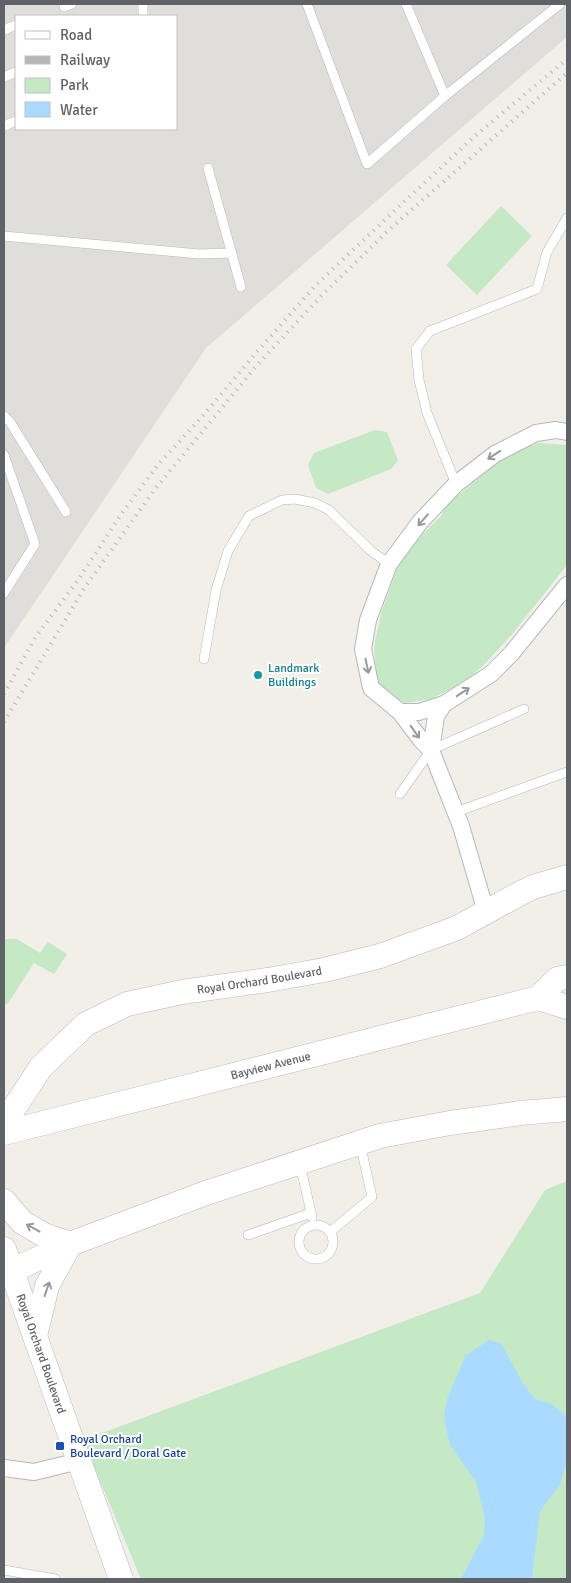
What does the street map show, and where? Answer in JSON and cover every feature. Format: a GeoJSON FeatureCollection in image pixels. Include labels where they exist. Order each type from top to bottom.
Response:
{"type":"FeatureCollection","features":[{"type":"Feature","properties":{"kind":"street"},"geometry":{"type":"LineString","coordinates":[[486,912],[456,812],[431,750],[400,712],[371,688],[363,649],[368,620],[388,564],[420,522],[456,484],[495,454],[536,433],[556,430],[567,432]]}},
{"type":"Feature","properties":{"kind":"street"},"geometry":{"type":"LineString","coordinates":[[400,712],[419,712],[444,704],[491,674],[511,654],[567,585]]}},
{"type":"Feature","properties":{"kind":"street"},"geometry":{"type":"LineString","coordinates":[[431,750],[436,716],[444,704]]}},
{"type":"Feature","properties":{"kind":"street","name":"Royal Orchard Boulevard"},"geometry":{"type":"LineString","coordinates":[[4,1132],[7,1119],[41,1067],[86,1024],[127,1004],[182,992],[324,970],[380,956],[457,928],[519,894],[564,881]]}},
{"type":"Feature","properties":{"kind":"street"},"geometry":{"type":"LineString","coordinates":[[567,977],[557,979],[538,998],[567,1007]]}},
{"type":"Feature","properties":{"kind":"street","name":"Bayview Avenue"},"geometry":{"type":"LineString","coordinates":[[4,1132],[87,1113],[538,998]]}},
{"type":"Feature","properties":{"kind":"street","name":"Royal Orchard Boulevard"},"geometry":{"type":"LineString","coordinates":[[121,1579],[7,1260],[70,1244],[206,1193],[380,1136],[450,1123],[520,1113],[567,1109]]}},
{"type":"Feature","properties":{"kind":"street"},"geometry":{"type":"LineString","coordinates":[[4,1201],[22,1222],[44,1235],[70,1244],[47,1286],[34,1336]]}},
{"type":"Feature","properties":{"kind":"street"},"geometry":{"type":"LineString","coordinates":[[4,1468],[34,1472],[79,1461]]}},
{"type":"Feature","properties":{"kind":"lane"},"geometry":{"type":"LineString","coordinates":[[307,4],[367,164],[445,96],[560,4]]}},
{"type":"Feature","properties":{"kind":"lane"},"geometry":{"type":"LineString","coordinates":[[406,4],[445,96]]}},
{"type":"Feature","properties":{"kind":"lane"},"geometry":{"type":"LineString","coordinates":[[208,168],[241,287]]}},
{"type":"Feature","properties":{"kind":"lane"},"geometry":{"type":"LineString","coordinates":[[456,484],[427,413],[419,380],[416,349],[430,331],[537,289],[547,252],[567,218]]}},
{"type":"Feature","properties":{"kind":"lane"},"geometry":{"type":"LineString","coordinates":[[4,236],[199,254],[232,253]]}},
{"type":"Feature","properties":{"kind":"lane"},"geometry":{"type":"LineString","coordinates":[[4,416],[10,422],[66,512]]}},
{"type":"Feature","properties":{"kind":"lane"},"geometry":{"type":"LineString","coordinates":[[4,455],[35,544],[4,594]]}},
{"type":"Feature","properties":{"kind":"lane"},"geometry":{"type":"LineString","coordinates":[[204,659],[216,590],[228,551],[249,516],[282,500],[295,499],[315,504],[329,510],[370,550],[388,564]]}},
{"type":"Feature","properties":{"kind":"lane"},"geometry":{"type":"LineString","coordinates":[[400,794],[431,750],[524,709]]}},
{"type":"Feature","properties":{"kind":"lane"},"geometry":{"type":"LineString","coordinates":[[456,812],[567,772]]}},
{"type":"Feature","properties":{"kind":"lane"},"geometry":{"type":"LineString","coordinates":[[330,1232],[372,1197],[360,1142]]}},
{"type":"Feature","properties":{"kind":"lane"},"geometry":{"type":"LineString","coordinates":[[300,1162],[313,1225]]}},
{"type":"Feature","properties":{"kind":"lane"},"geometry":{"type":"LineString","coordinates":[[248,1235],[311,1213]]}},
{"type":"Feature","properties":{"kind":"lane"},"geometry":{"type":"LineString","coordinates":[[313,1225],[321,1225],[330,1232],[334,1242],[330,1253],[320,1259],[308,1258],[300,1249],[298,1243],[302,1232],[306,1228],[313,1225]]}},
{"type":"Feature","properties":{"kind":"lane"},"geometry":{"type":"LineString","coordinates":[[4,1570],[55,1579]]}},
{"type":"Feature","properties":{"kind":"shaded area"},"geometry":{"type":"Polygon","coordinates":[[[4,4],[567,4],[567,37],[206,348],[4,648],[4,4]]]}},
{"type":"Feature","properties":{"kind":"green space"},"geometry":{"type":"Polygon","coordinates":[[[501,206],[532,236],[477,295],[446,265],[501,206]]]}},
{"type":"Feature","properties":{"kind":"green space"},"geometry":{"type":"Polygon","coordinates":[[[375,430],[387,432],[398,460],[391,469],[328,494],[316,488],[308,465],[314,453],[375,430]]]}},
{"type":"Feature","properties":{"kind":"green space"},"geometry":{"type":"Polygon","coordinates":[[[539,443],[567,445],[567,565],[513,633],[483,666],[465,682],[431,699],[405,703],[391,697],[382,691],[377,676],[374,652],[375,641],[382,611],[396,571],[408,548],[441,516],[448,501],[461,493],[509,453],[539,443]]]}},
{"type":"Feature","properties":{"kind":"green space"},"geometry":{"type":"Polygon","coordinates":[[[6,939],[17,939],[40,953],[48,942],[67,954],[54,974],[34,963],[7,1005],[5,1003],[4,1005],[4,943],[6,939]]]}},
{"type":"Feature","properties":{"kind":"green space"},"geometry":{"type":"Polygon","coordinates":[[[567,1181],[567,1579],[141,1579],[83,1440],[480,1293],[545,1190],[567,1181]]]}},
{"type":"Feature","properties":{"kind":"water"},"geometry":{"type":"Polygon","coordinates":[[[489,1340],[501,1343],[524,1385],[535,1399],[550,1403],[564,1414],[567,1420],[567,1460],[560,1485],[540,1511],[532,1579],[461,1579],[484,1535],[485,1518],[476,1482],[450,1445],[444,1419],[447,1399],[466,1355],[489,1340]]]}},
{"type":"Feature","properties":{"kind":"railway"},"geometry":{"type":"LineString","coordinates":[[4,694],[35,638],[78,580],[122,513],[157,466],[316,285],[475,136],[567,59]]}},
{"type":"Feature","properties":{"kind":"railway"},"geometry":{"type":"LineString","coordinates":[[4,722],[85,587],[155,489],[258,364],[322,295],[392,227],[567,73]]}},
{"type":"Feature","properties":{"kind":"place","name":"Landmark Buildings"},"geometry":{"type":"Point","coordinates":[258,675]}},
{"type":"Feature","properties":{"kind":"place","name":"Royal Orchard Boulevard / Doral Gate"},"geometry":{"type":"Point","coordinates":[60,1446]}}]}
